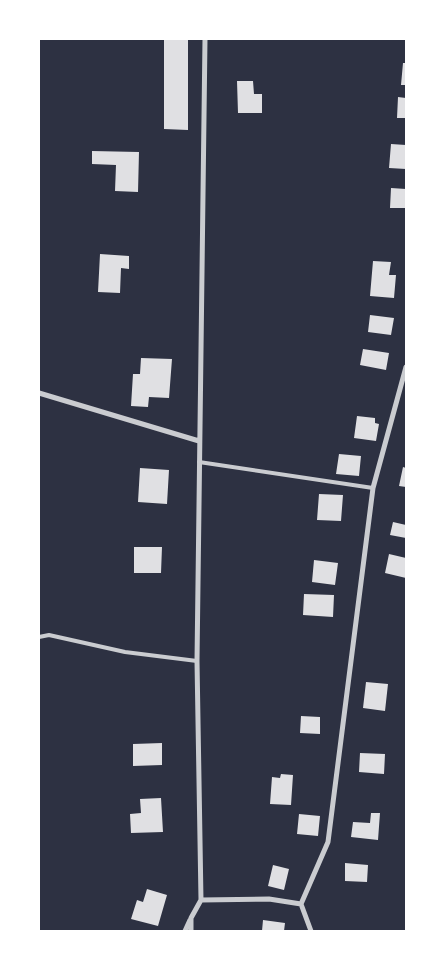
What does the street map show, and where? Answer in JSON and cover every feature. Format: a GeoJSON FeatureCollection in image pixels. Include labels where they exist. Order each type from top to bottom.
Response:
{"type":"FeatureCollection","features":[{"type":"Feature","properties":{"kind":"street"},"geometry":{"type":"LineString","coordinates":[[185,931],[201,900],[197,661],[205,39]]}},
{"type":"Feature","properties":{"kind":"street"},"geometry":{"type":"LineString","coordinates":[[311,931],[301,904],[328,842],[373,488],[406,367]]}},
{"type":"Feature","properties":{"kind":"street"},"geometry":{"type":"LineString","coordinates":[[39,393],[199,441]]}},
{"type":"Feature","properties":{"kind":"street"},"geometry":{"type":"LineString","coordinates":[[201,900],[270,900],[301,904]]}},
{"type":"Feature","properties":{"kind":"street"},"geometry":{"type":"LineString","coordinates":[[191,918],[191,931]]}},
{"type":"Feature","properties":{"kind":"lane"},"geometry":{"type":"LineString","coordinates":[[199,462],[373,488]]}},
{"type":"Feature","properties":{"kind":"lane"},"geometry":{"type":"LineString","coordinates":[[39,637],[48,635],[126,652],[197,661]]}},
{"type":"Feature","properties":{"kind":"building"},"geometry":{"type":"Polygon","coordinates":[[[164,39],[188,39],[188,130],[164,129],[164,39]]]}},
{"type":"Feature","properties":{"kind":"building"},"geometry":{"type":"Polygon","coordinates":[[[403,63],[406,63],[406,85],[401,85],[403,63]]]}},
{"type":"Feature","properties":{"kind":"building"},"geometry":{"type":"Polygon","coordinates":[[[237,81],[253,81],[254,94],[262,94],[262,113],[238,113],[237,81]]]}},
{"type":"Feature","properties":{"kind":"building"},"geometry":{"type":"Polygon","coordinates":[[[398,97],[406,98],[406,118],[397,118],[398,97]]]}},
{"type":"Feature","properties":{"kind":"building"},"geometry":{"type":"Polygon","coordinates":[[[391,144],[406,145],[406,169],[389,168],[391,144]]]}},
{"type":"Feature","properties":{"kind":"building"},"geometry":{"type":"Polygon","coordinates":[[[92,151],[139,152],[138,192],[115,191],[116,165],[92,164],[92,151]]]}},
{"type":"Feature","properties":{"kind":"building"},"geometry":{"type":"Polygon","coordinates":[[[391,188],[406,189],[406,208],[390,208],[391,188]]]}},
{"type":"Feature","properties":{"kind":"building"},"geometry":{"type":"Polygon","coordinates":[[[100,254],[129,256],[129,269],[121,268],[120,293],[98,292],[100,254]]]}},
{"type":"Feature","properties":{"kind":"building"},"geometry":{"type":"Polygon","coordinates":[[[373,261],[391,262],[389,275],[396,275],[394,298],[370,296],[373,261]]]}},
{"type":"Feature","properties":{"kind":"building"},"geometry":{"type":"Polygon","coordinates":[[[370,315],[394,318],[391,335],[368,332],[370,315]]]}},
{"type":"Feature","properties":{"kind":"building"},"geometry":{"type":"Polygon","coordinates":[[[363,349],[389,353],[386,370],[360,365],[363,349]]]}},
{"type":"Feature","properties":{"kind":"building"},"geometry":{"type":"Polygon","coordinates":[[[141,358],[172,359],[169,398],[149,397],[148,407],[131,406],[133,374],[140,374],[141,358]]]}},
{"type":"Feature","properties":{"kind":"building"},"geometry":{"type":"Polygon","coordinates":[[[357,416],[375,418],[375,423],[379,424],[376,441],[354,438],[357,416]]]}},
{"type":"Feature","properties":{"kind":"building"},"geometry":{"type":"Polygon","coordinates":[[[339,454],[361,456],[359,476],[336,474],[339,454]]]}},
{"type":"Feature","properties":{"kind":"building"},"geometry":{"type":"Polygon","coordinates":[[[403,467],[406,468],[406,487],[399,486],[403,467]]]}},
{"type":"Feature","properties":{"kind":"building"},"geometry":{"type":"Polygon","coordinates":[[[140,468],[169,470],[167,504],[138,502],[140,468]]]}},
{"type":"Feature","properties":{"kind":"building"},"geometry":{"type":"Polygon","coordinates":[[[319,494],[343,495],[341,521],[317,520],[319,494]]]}},
{"type":"Feature","properties":{"kind":"building"},"geometry":{"type":"Polygon","coordinates":[[[393,522],[406,525],[406,538],[390,535],[393,522]]]}},
{"type":"Feature","properties":{"kind":"building"},"geometry":{"type":"Polygon","coordinates":[[[134,547],[162,547],[161,573],[134,573],[134,547]]]}},
{"type":"Feature","properties":{"kind":"building"},"geometry":{"type":"Polygon","coordinates":[[[389,554],[406,558],[406,578],[385,573],[389,554]]]}},
{"type":"Feature","properties":{"kind":"building"},"geometry":{"type":"Polygon","coordinates":[[[314,560],[338,563],[335,585],[312,582],[314,560]]]}},
{"type":"Feature","properties":{"kind":"building"},"geometry":{"type":"Polygon","coordinates":[[[304,594],[334,595],[333,617],[303,615],[304,594]]]}},
{"type":"Feature","properties":{"kind":"building"},"geometry":{"type":"Polygon","coordinates":[[[366,682],[388,684],[385,711],[363,708],[366,682]]]}},
{"type":"Feature","properties":{"kind":"building"},"geometry":{"type":"Polygon","coordinates":[[[301,716],[320,717],[320,734],[300,733],[301,716]]]}},
{"type":"Feature","properties":{"kind":"building"},"geometry":{"type":"Polygon","coordinates":[[[162,743],[162,765],[133,766],[133,744],[162,743]]]}},
{"type":"Feature","properties":{"kind":"building"},"geometry":{"type":"Polygon","coordinates":[[[360,753],[385,754],[384,774],[359,772],[360,753]]]}},
{"type":"Feature","properties":{"kind":"building"},"geometry":{"type":"Polygon","coordinates":[[[281,774],[293,775],[291,805],[270,804],[272,777],[280,778],[281,774]]]}},
{"type":"Feature","properties":{"kind":"building"},"geometry":{"type":"Polygon","coordinates":[[[161,798],[163,832],[131,833],[130,814],[141,813],[140,799],[161,798]]]}},
{"type":"Feature","properties":{"kind":"building"},"geometry":{"type":"Polygon","coordinates":[[[371,813],[380,813],[378,840],[351,837],[353,822],[370,823],[371,813]]]}},
{"type":"Feature","properties":{"kind":"building"},"geometry":{"type":"Polygon","coordinates":[[[299,814],[320,816],[318,836],[297,834],[299,814]]]}},
{"type":"Feature","properties":{"kind":"building"},"geometry":{"type":"Polygon","coordinates":[[[345,863],[368,865],[367,882],[345,881],[345,863]]]}},
{"type":"Feature","properties":{"kind":"building"},"geometry":{"type":"Polygon","coordinates":[[[273,865],[289,869],[284,890],[268,886],[273,865]]]}},
{"type":"Feature","properties":{"kind":"building"},"geometry":{"type":"Polygon","coordinates":[[[147,889],[167,895],[158,926],[131,919],[137,900],[143,902],[147,889]]]}},
{"type":"Feature","properties":{"kind":"building"},"geometry":{"type":"Polygon","coordinates":[[[263,920],[285,923],[284,931],[262,931],[263,920]]]}}]}
